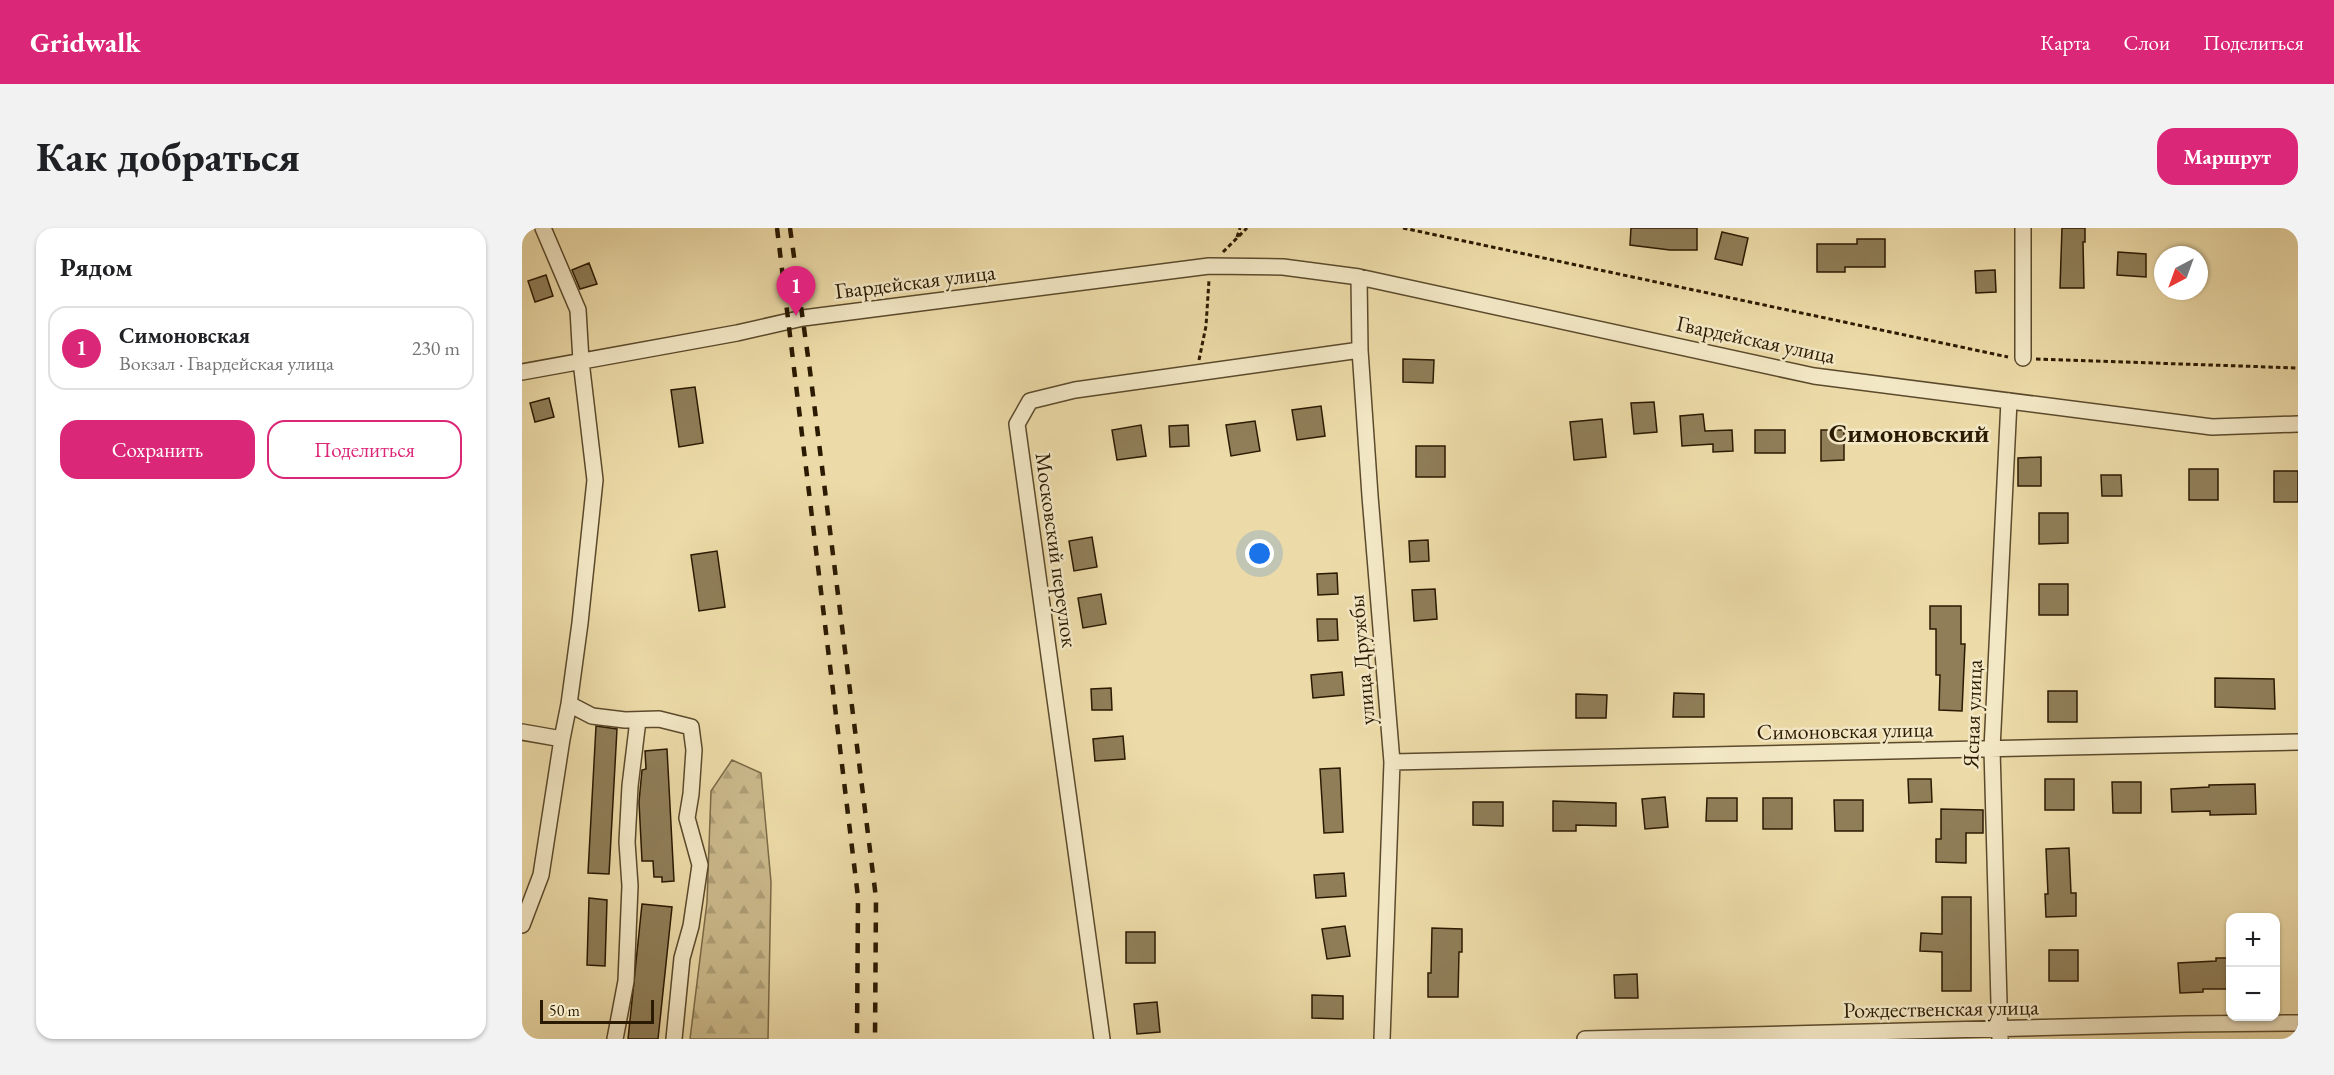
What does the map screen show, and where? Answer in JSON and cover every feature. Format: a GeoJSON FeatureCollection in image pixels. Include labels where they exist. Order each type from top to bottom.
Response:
{"type":"FeatureCollection","features":[{"type":"Feature","properties":{"kind":"street"},"geometry":{"type":"LineString","coordinates":[[522,925],[541,874],[569,704],[580,623],[594,480],[578,310],[543,228]]}},
{"type":"Feature","properties":{"kind":"street"},"geometry":{"type":"LineString","coordinates":[[2023,228],[2023,358]]}},
{"type":"Feature","properties":{"kind":"street","name":"Гвардейская улица"},"geometry":{"type":"LineString","coordinates":[[522,372],[737,333],[803,318],[1209,266],[1282,267],[1359,277],[1814,376],[2212,427],[2298,424]]}},
{"type":"Feature","properties":{"kind":"street","name":"улица Дружбы"},"geometry":{"type":"LineString","coordinates":[[1359,277],[1360,350],[1392,762],[1382,1039]]}},
{"type":"Feature","properties":{"kind":"street","name":"Московский переулок"},"geometry":{"type":"LineString","coordinates":[[1102,1039],[1017,424],[1030,401],[1075,390],[1360,350]]}},
{"type":"Feature","properties":{"kind":"street","name":"Ясная улица"},"geometry":{"type":"LineString","coordinates":[[1999,1034],[1992,749],[2009,401]]}},
{"type":"Feature","properties":{"kind":"street"},"geometry":{"type":"LineString","coordinates":[[569,704],[592,716],[638,720],[659,719],[691,727],[693,738],[691,794],[687,818],[700,865],[691,926],[682,958],[675,1039]]}},
{"type":"Feature","properties":{"kind":"street"},"geometry":{"type":"LineString","coordinates":[[615,1039],[626,981],[630,886],[627,842],[630,786],[638,720]]}},
{"type":"Feature","properties":{"kind":"street"},"geometry":{"type":"LineString","coordinates":[[522,732],[562,739]]}},
{"type":"Feature","properties":{"kind":"street","name":"Симоновская улица"},"geometry":{"type":"LineString","coordinates":[[1392,762],[2298,742]]}},
{"type":"Feature","properties":{"kind":"street","name":"Рождественская улица"},"geometry":{"type":"LineString","coordinates":[[1585,1039],[1999,1034],[2186,1024],[2298,1023]]}},
{"type":"Feature","properties":{"kind":"path"},"geometry":{"type":"LineString","coordinates":[[1237,238],[1240,228]]}},
{"type":"Feature","properties":{"kind":"path"},"geometry":{"type":"LineString","coordinates":[[1196,373],[1206,326],[1209,266],[1247,228]]}},
{"type":"Feature","properties":{"kind":"path","name":"Гвардейская улица"},"geometry":{"type":"LineString","coordinates":[[1403,228],[2000,356],[2298,368]]}},
{"type":"Feature","properties":{"kind":"green space"},"geometry":{"type":"Polygon","coordinates":[[[732,760],[761,773],[771,882],[768,1039],[690,1039],[707,902],[711,791],[732,760]]]}},
{"type":"Feature","properties":{"kind":"building"},"geometry":{"type":"Polygon","coordinates":[[[1631,228],[1697,228],[1697,250],[1670,250],[1630,245],[1631,228]]]}},
{"type":"Feature","properties":{"kind":"building"},"geometry":{"type":"Polygon","coordinates":[[[2062,228],[2085,228],[2084,288],[2060,288],[2062,228]]]}},
{"type":"Feature","properties":{"kind":"building"},"geometry":{"type":"Polygon","coordinates":[[[1722,232],[1748,238],[1742,265],[1715,259],[1722,232]]]}},
{"type":"Feature","properties":{"kind":"building"},"geometry":{"type":"Polygon","coordinates":[[[1857,239],[1885,239],[1885,267],[1845,267],[1845,272],[1817,272],[1817,244],[1857,244],[1857,239]]]}},
{"type":"Feature","properties":{"kind":"building"},"geometry":{"type":"Polygon","coordinates":[[[2118,252],[2146,254],[2146,277],[2117,275],[2118,252]]]}},
{"type":"Feature","properties":{"kind":"building"},"geometry":{"type":"Polygon","coordinates":[[[589,263],[597,284],[580,289],[572,270],[589,263]]]}},
{"type":"Feature","properties":{"kind":"building"},"geometry":{"type":"Polygon","coordinates":[[[1995,270],[1996,292],[1976,293],[1975,271],[1995,270]]]}},
{"type":"Feature","properties":{"kind":"building"},"geometry":{"type":"Polygon","coordinates":[[[546,275],[553,296],[535,302],[528,281],[546,275]]]}},
{"type":"Feature","properties":{"kind":"building"},"geometry":{"type":"Polygon","coordinates":[[[1403,359],[1434,360],[1433,383],[1403,382],[1403,359]]]}},
{"type":"Feature","properties":{"kind":"building"},"geometry":{"type":"Polygon","coordinates":[[[695,387],[703,443],[679,447],[671,390],[695,387]]]}},
{"type":"Feature","properties":{"kind":"building"},"geometry":{"type":"Polygon","coordinates":[[[549,398],[554,417],[535,422],[530,403],[549,398]]]}},
{"type":"Feature","properties":{"kind":"building"},"geometry":{"type":"Polygon","coordinates":[[[1654,402],[1657,432],[1634,434],[1631,403],[1654,402]]]}},
{"type":"Feature","properties":{"kind":"building"},"geometry":{"type":"Polygon","coordinates":[[[1321,406],[1325,436],[1297,440],[1292,410],[1321,406]]]}},
{"type":"Feature","properties":{"kind":"building"},"geometry":{"type":"Polygon","coordinates":[[[1703,414],[1705,431],[1732,430],[1733,451],[1713,452],[1713,444],[1682,446],[1680,416],[1703,414]]]}},
{"type":"Feature","properties":{"kind":"building"},"geometry":{"type":"Polygon","coordinates":[[[1602,419],[1606,457],[1574,460],[1570,422],[1602,419]]]}},
{"type":"Feature","properties":{"kind":"building"},"geometry":{"type":"Polygon","coordinates":[[[1255,421],[1260,451],[1231,456],[1226,425],[1255,421]]]}},
{"type":"Feature","properties":{"kind":"building"},"geometry":{"type":"Polygon","coordinates":[[[1141,425],[1146,456],[1117,460],[1112,430],[1141,425]]]}},
{"type":"Feature","properties":{"kind":"building"},"geometry":{"type":"Polygon","coordinates":[[[1188,425],[1189,446],[1170,447],[1169,426],[1188,425]]]}},
{"type":"Feature","properties":{"kind":"building"},"geometry":{"type":"Polygon","coordinates":[[[1755,430],[1785,430],[1785,453],[1755,453],[1755,430]]]}},
{"type":"Feature","properties":{"kind":"building"},"geometry":{"type":"Polygon","coordinates":[[[1821,430],[1844,430],[1844,460],[1821,461],[1821,430]]]}},
{"type":"Feature","properties":{"kind":"building"},"geometry":{"type":"Polygon","coordinates":[[[1416,446],[1445,446],[1445,477],[1416,477],[1416,446]]]}},
{"type":"Feature","properties":{"kind":"building"},"geometry":{"type":"Polygon","coordinates":[[[2041,457],[2041,486],[2018,486],[2018,458],[2041,457]]]}},
{"type":"Feature","properties":{"kind":"building"},"geometry":{"type":"Polygon","coordinates":[[[2189,469],[2218,469],[2218,500],[2189,500],[2189,469]]]}},
{"type":"Feature","properties":{"kind":"building"},"geometry":{"type":"Polygon","coordinates":[[[2274,471],[2298,471],[2298,502],[2274,502],[2274,471]]]}},
{"type":"Feature","properties":{"kind":"building"},"geometry":{"type":"Polygon","coordinates":[[[2101,475],[2121,475],[2122,496],[2102,496],[2101,475]]]}},
{"type":"Feature","properties":{"kind":"building"},"geometry":{"type":"Polygon","coordinates":[[[2039,513],[2068,513],[2068,543],[2039,544],[2039,513]]]}},
{"type":"Feature","properties":{"kind":"building"},"geometry":{"type":"Polygon","coordinates":[[[1092,537],[1097,567],[1074,571],[1069,541],[1092,537]]]}},
{"type":"Feature","properties":{"kind":"building"},"geometry":{"type":"Polygon","coordinates":[[[1428,540],[1429,561],[1410,562],[1409,541],[1428,540]]]}},
{"type":"Feature","properties":{"kind":"building"},"geometry":{"type":"Polygon","coordinates":[[[717,551],[725,607],[699,611],[691,555],[717,551]]]}},
{"type":"Feature","properties":{"kind":"building"},"geometry":{"type":"Polygon","coordinates":[[[1337,573],[1338,594],[1318,595],[1317,574],[1337,573]]]}},
{"type":"Feature","properties":{"kind":"building"},"geometry":{"type":"Polygon","coordinates":[[[2039,584],[2068,584],[2068,615],[2039,615],[2039,584]]]}},
{"type":"Feature","properties":{"kind":"building"},"geometry":{"type":"Polygon","coordinates":[[[1435,589],[1437,619],[1414,621],[1412,590],[1435,589]]]}},
{"type":"Feature","properties":{"kind":"building"},"geometry":{"type":"Polygon","coordinates":[[[1101,594],[1106,624],[1083,628],[1078,598],[1101,594]]]}},
{"type":"Feature","properties":{"kind":"building"},"geometry":{"type":"Polygon","coordinates":[[[1930,606],[1961,606],[1961,644],[1965,644],[1962,711],[1939,710],[1940,675],[1936,675],[1936,629],[1930,629],[1930,606]]]}},
{"type":"Feature","properties":{"kind":"building"},"geometry":{"type":"Polygon","coordinates":[[[1317,619],[1337,619],[1338,640],[1318,641],[1317,619]]]}},
{"type":"Feature","properties":{"kind":"building"},"geometry":{"type":"Polygon","coordinates":[[[1342,672],[1344,695],[1313,698],[1311,675],[1342,672]]]}},
{"type":"Feature","properties":{"kind":"building"},"geometry":{"type":"Polygon","coordinates":[[[2215,678],[2274,679],[2275,709],[2215,707],[2215,678]]]}},
{"type":"Feature","properties":{"kind":"building"},"geometry":{"type":"Polygon","coordinates":[[[1111,688],[1112,710],[1092,710],[1091,689],[1111,688]]]}},
{"type":"Feature","properties":{"kind":"building"},"geometry":{"type":"Polygon","coordinates":[[[2048,691],[2077,691],[2077,722],[2048,722],[2048,691]]]}},
{"type":"Feature","properties":{"kind":"building"},"geometry":{"type":"Polygon","coordinates":[[[1674,693],[1704,694],[1704,717],[1673,717],[1674,693]]]}},
{"type":"Feature","properties":{"kind":"building"},"geometry":{"type":"Polygon","coordinates":[[[1576,694],[1607,695],[1606,718],[1576,718],[1576,694]]]}},
{"type":"Feature","properties":{"kind":"building"},"geometry":{"type":"Polygon","coordinates":[[[596,726],[617,729],[609,874],[588,873],[596,726]]]}},
{"type":"Feature","properties":{"kind":"building"},"geometry":{"type":"Polygon","coordinates":[[[1123,736],[1125,759],[1095,761],[1093,739],[1123,736]]]}},
{"type":"Feature","properties":{"kind":"building"},"geometry":{"type":"Polygon","coordinates":[[[667,749],[674,881],[662,882],[662,877],[654,877],[653,861],[642,861],[639,802],[642,770],[646,769],[645,751],[667,749]]]}},
{"type":"Feature","properties":{"kind":"building"},"geometry":{"type":"Polygon","coordinates":[[[1340,768],[1343,832],[1324,833],[1320,769],[1340,768]]]}},
{"type":"Feature","properties":{"kind":"building"},"geometry":{"type":"Polygon","coordinates":[[[1908,779],[1931,779],[1932,802],[1909,803],[1908,779]]]}},
{"type":"Feature","properties":{"kind":"building"},"geometry":{"type":"Polygon","coordinates":[[[2045,779],[2074,779],[2074,810],[2045,810],[2045,779]]]}},
{"type":"Feature","properties":{"kind":"building"},"geometry":{"type":"Polygon","coordinates":[[[2112,782],[2141,782],[2141,813],[2113,813],[2112,782]]]}},
{"type":"Feature","properties":{"kind":"building"},"geometry":{"type":"Polygon","coordinates":[[[2255,784],[2256,814],[2210,815],[2210,811],[2172,812],[2171,789],[2255,784]]]}},
{"type":"Feature","properties":{"kind":"building"},"geometry":{"type":"Polygon","coordinates":[[[1665,797],[1668,827],[1645,829],[1642,799],[1665,797]]]}},
{"type":"Feature","properties":{"kind":"building"},"geometry":{"type":"Polygon","coordinates":[[[1707,798],[1737,798],[1737,821],[1706,821],[1707,798]]]}},
{"type":"Feature","properties":{"kind":"building"},"geometry":{"type":"Polygon","coordinates":[[[1763,798],[1792,798],[1792,829],[1763,829],[1763,798]]]}},
{"type":"Feature","properties":{"kind":"building"},"geometry":{"type":"Polygon","coordinates":[[[1834,800],[1863,800],[1863,831],[1835,831],[1834,800]]]}},
{"type":"Feature","properties":{"kind":"building"},"geometry":{"type":"Polygon","coordinates":[[[1553,801],[1616,803],[1616,826],[1576,825],[1576,831],[1553,831],[1553,801]]]}},
{"type":"Feature","properties":{"kind":"building"},"geometry":{"type":"Polygon","coordinates":[[[1473,802],[1503,802],[1503,826],[1473,825],[1473,802]]]}},
{"type":"Feature","properties":{"kind":"building"},"geometry":{"type":"Polygon","coordinates":[[[1941,809],[1983,810],[1983,833],[1966,833],[1966,863],[1936,862],[1936,839],[1941,839],[1941,809]]]}},
{"type":"Feature","properties":{"kind":"building"},"geometry":{"type":"Polygon","coordinates":[[[2069,848],[2071,893],[2076,893],[2076,916],[2046,917],[2045,894],[2048,894],[2046,849],[2069,848]]]}},
{"type":"Feature","properties":{"kind":"building"},"geometry":{"type":"Polygon","coordinates":[[[1344,873],[1346,896],[1316,898],[1314,875],[1344,873]]]}},
{"type":"Feature","properties":{"kind":"building"},"geometry":{"type":"Polygon","coordinates":[[[1942,897],[1971,897],[1971,991],[1942,991],[1942,952],[1920,951],[1921,933],[1942,934],[1942,897]]]}},
{"type":"Feature","properties":{"kind":"building"},"geometry":{"type":"Polygon","coordinates":[[[589,898],[607,900],[605,966],[587,965],[589,898]]]}},
{"type":"Feature","properties":{"kind":"building"},"geometry":{"type":"Polygon","coordinates":[[[642,904],[672,907],[658,1039],[628,1039],[642,904]]]}},
{"type":"Feature","properties":{"kind":"building"},"geometry":{"type":"Polygon","coordinates":[[[1345,926],[1350,956],[1327,959],[1322,929],[1345,926]]]}},
{"type":"Feature","properties":{"kind":"building"},"geometry":{"type":"Polygon","coordinates":[[[1432,928],[1462,929],[1458,997],[1428,997],[1432,928]]]}},
{"type":"Feature","properties":{"kind":"building"},"geometry":{"type":"Polygon","coordinates":[[[1126,932],[1155,932],[1155,963],[1126,963],[1126,932]]]}},
{"type":"Feature","properties":{"kind":"building"},"geometry":{"type":"Polygon","coordinates":[[[2049,950],[2078,950],[2078,981],[2049,981],[2049,950]]]}},
{"type":"Feature","properties":{"kind":"building"},"geometry":{"type":"Polygon","coordinates":[[[2216,958],[2226,958],[2226,989],[2203,989],[2203,992],[2180,993],[2178,963],[2216,961],[2216,958]]]}},
{"type":"Feature","properties":{"kind":"building"},"geometry":{"type":"Polygon","coordinates":[[[1637,974],[1638,998],[1615,998],[1614,975],[1637,974]]]}},
{"type":"Feature","properties":{"kind":"building"},"geometry":{"type":"Polygon","coordinates":[[[1312,995],[1343,996],[1343,1019],[1312,1018],[1312,995]]]}},
{"type":"Feature","properties":{"kind":"building"},"geometry":{"type":"Polygon","coordinates":[[[1157,1002],[1160,1032],[1137,1034],[1134,1004],[1157,1002]]]}},
{"type":"Feature","properties":{"kind":"railway"},"geometry":{"type":"LineString","coordinates":[[777,228],[858,897],[857,1039]]}},
{"type":"Feature","properties":{"kind":"railway"},"geometry":{"type":"LineString","coordinates":[[790,228],[876,898],[875,1039]]}},
{"type":"Feature","properties":{"kind":"place","name":"Симоновская"},"geometry":{"type":"Point","coordinates":[796,316]}},
{"type":"Feature","properties":{"kind":"district","name":"Симоновский"},"geometry":{"type":"Point","coordinates":[1909,433]}}]}
